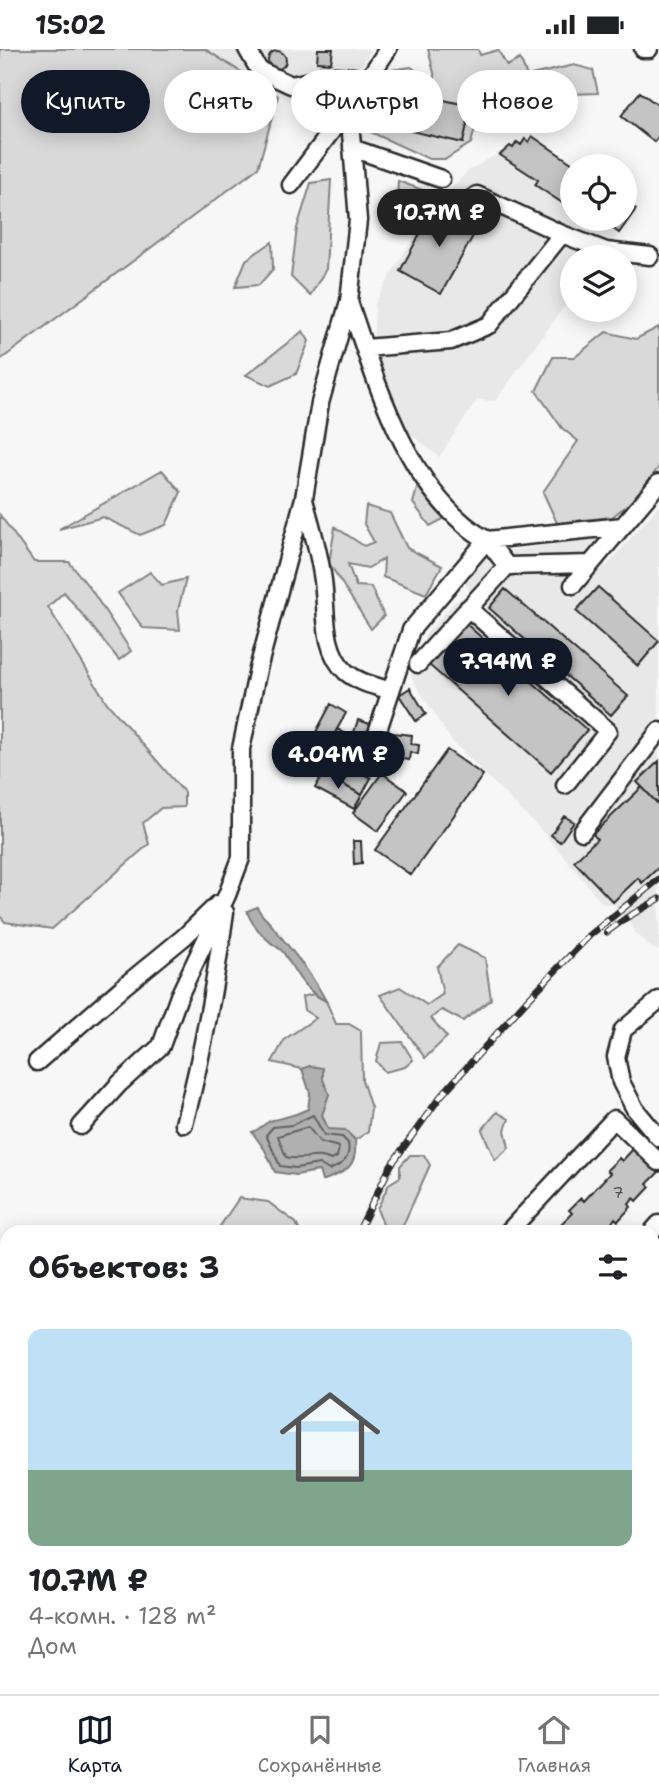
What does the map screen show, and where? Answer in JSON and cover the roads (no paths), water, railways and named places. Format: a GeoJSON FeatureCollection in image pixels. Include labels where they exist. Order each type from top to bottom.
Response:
{"type":"FeatureCollection","features":[{"type":"Feature","properties":{"kind":"street"},"geometry":{"type":"LineString","coordinates":[[247,49],[259,70],[291,85]]}},
{"type":"Feature","properties":{"kind":"street"},"geometry":{"type":"LineString","coordinates":[[373,70],[388,49]]}},
{"type":"Feature","properties":{"kind":"street"},"geometry":{"type":"LineString","coordinates":[[643,49],[649,49]]}},
{"type":"Feature","properties":{"kind":"street"},"geometry":{"type":"LineString","coordinates":[[291,185],[330,133]]}},
{"type":"Feature","properties":{"kind":"street"},"geometry":{"type":"LineString","coordinates":[[81,1126],[119,1084],[161,1045],[179,996],[227,895],[241,858],[242,749],[258,669],[304,498],[320,403],[349,302],[358,220],[351,133]]}},
{"type":"Feature","properties":{"kind":"street"},"geometry":{"type":"LineString","coordinates":[[352,148],[441,179]]}},
{"type":"Feature","properties":{"kind":"street"},"geometry":{"type":"LineString","coordinates":[[462,207],[477,195],[606,251],[650,256]]}},
{"type":"Feature","properties":{"kind":"street"},"geometry":{"type":"LineString","coordinates":[[365,348],[451,341],[489,325],[562,234]]}},
{"type":"Feature","properties":{"kind":"street"},"geometry":{"type":"LineString","coordinates":[[349,302],[396,429],[424,480],[471,530],[487,540],[507,566]]}},
{"type":"Feature","properties":{"kind":"street"},"geometry":{"type":"LineString","coordinates":[[573,585],[659,483]]}},
{"type":"Feature","properties":{"kind":"street"},"geometry":{"type":"LineString","coordinates":[[304,498],[323,576],[329,639],[335,657],[345,671],[358,680],[391,691]]}},
{"type":"Feature","properties":{"kind":"street"},"geometry":{"type":"LineString","coordinates":[[367,763],[411,630],[487,540],[623,526]]}},
{"type":"Feature","properties":{"kind":"street"},"geometry":{"type":"LineString","coordinates":[[418,664],[507,566],[591,564]]}},
{"type":"Feature","properties":{"kind":"street"},"geometry":{"type":"LineString","coordinates":[[468,608],[608,731],[565,785]]}},
{"type":"Feature","properties":{"kind":"street"},"geometry":{"type":"LineString","coordinates":[[582,832],[659,731]]}},
{"type":"Feature","properties":{"kind":"street"},"geometry":{"type":"LineString","coordinates":[[37,1062],[184,937],[227,895]]}},
{"type":"Feature","properties":{"kind":"street"},"geometry":{"type":"LineString","coordinates":[[184,1125],[209,1021],[227,895]]}},
{"type":"Feature","properties":{"kind":"street"},"geometry":{"type":"LineString","coordinates":[[659,1000],[623,1030],[615,1057],[621,1082],[635,1109],[659,1138]]}},
{"type":"Feature","properties":{"kind":"street"},"geometry":{"type":"LineString","coordinates":[[515,1225],[614,1119],[659,1162]]}},
{"type":"Feature","properties":{"kind":"water"},"geometry":{"type":"Polygon","coordinates":[[[257,907],[302,963],[326,1001],[305,985],[283,952],[253,924],[247,911],[257,907]]]}},
{"type":"Feature","properties":{"kind":"water"},"geometry":{"type":"Polygon","coordinates":[[[310,1066],[323,1068],[323,1080],[329,1094],[322,1115],[328,1129],[345,1130],[355,1140],[354,1157],[348,1168],[322,1181],[319,1171],[296,1175],[275,1172],[265,1150],[252,1132],[270,1121],[308,1109],[310,1093],[302,1069],[310,1066]]]}},
{"type":"Feature","properties":{"kind":"railway"},"geometry":{"type":"LineString","coordinates":[[361,1225],[391,1165],[440,1097],[590,935],[659,879]]}},
{"type":"Feature","properties":{"kind":"railway"},"geometry":{"type":"LineString","coordinates":[[607,932],[659,899]]}}]}
